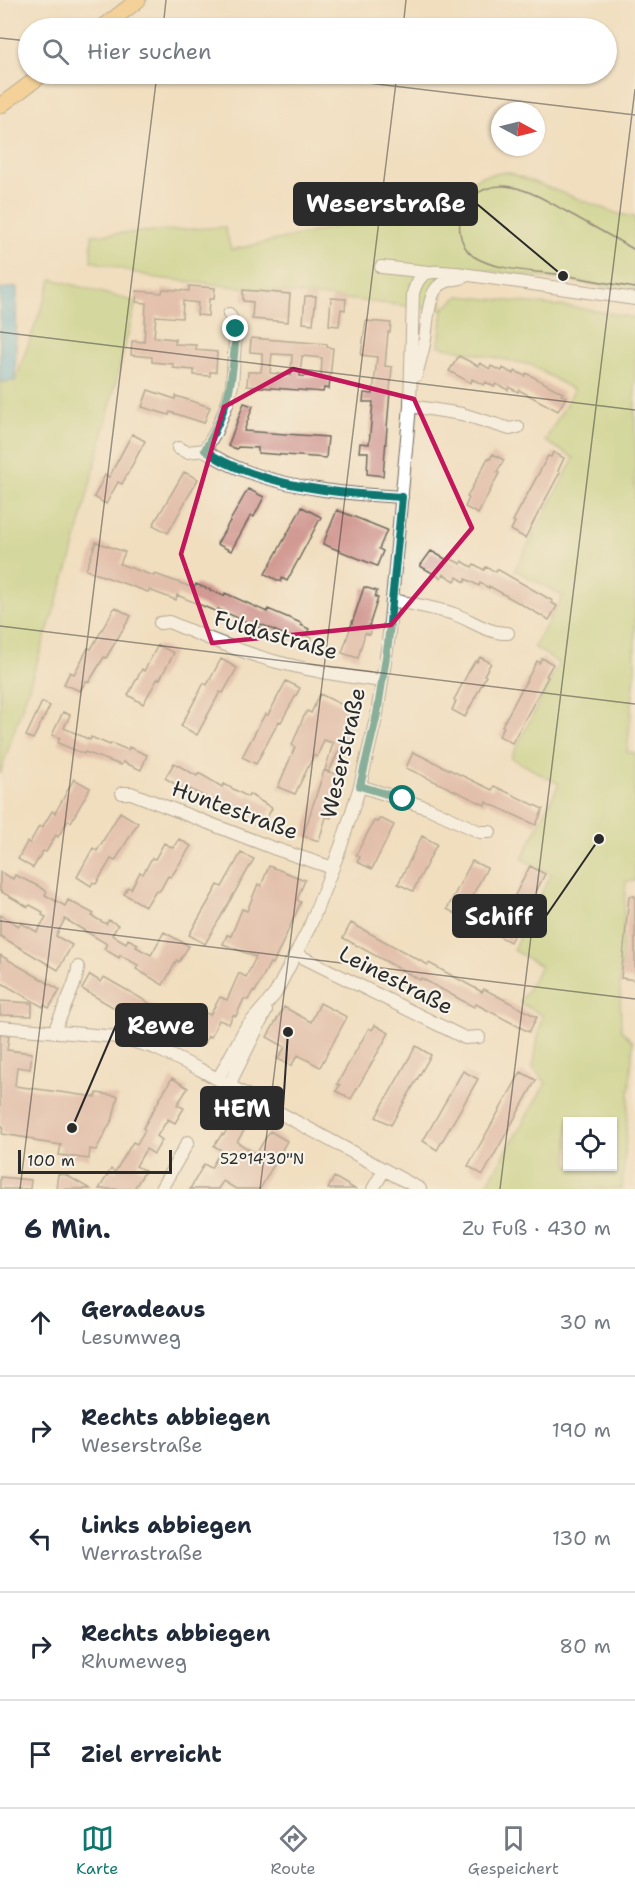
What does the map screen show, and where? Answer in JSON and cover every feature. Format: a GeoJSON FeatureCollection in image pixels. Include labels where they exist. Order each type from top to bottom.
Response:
{"type":"FeatureCollection","features":[{"type":"Feature","properties":{"kind":"main road"},"geometry":{"type":"LineString","coordinates":[[115,18],[138,0]]}},
{"type":"Feature","properties":{"kind":"main road"},"geometry":{"type":"LineString","coordinates":[[0,106],[30,84]]}},
{"type":"Feature","properties":{"kind":"street"},"geometry":{"type":"LineString","coordinates":[[381,267],[456,273],[635,299]]}},
{"type":"Feature","properties":{"kind":"street","name":"Weserstraße"},"geometry":{"type":"LineString","coordinates":[[223,1082],[275,994],[314,917],[360,786],[377,714],[393,600],[410,406],[413,293],[417,281],[429,272]]}},
{"type":"Feature","properties":{"kind":"street","name":"Weserstraße"},"geometry":{"type":"LineString","coordinates":[[410,406],[432,295],[436,288],[451,279],[494,279]]}},
{"type":"Feature","properties":{"kind":"street"},"geometry":{"type":"LineString","coordinates":[[205,450],[220,422],[232,385],[236,327],[229,314]]}},
{"type":"Feature","properties":{"kind":"street"},"geometry":{"type":"LineString","coordinates":[[410,406],[462,414],[510,429],[518,427]]}},
{"type":"Feature","properties":{"kind":"street"},"geometry":{"type":"LineString","coordinates":[[178,448],[187,452],[205,450],[216,459],[232,466],[295,486],[359,495],[402,497]]}},
{"type":"Feature","properties":{"kind":"street"},"geometry":{"type":"LineString","coordinates":[[393,600],[469,620],[498,633],[508,633]]}},
{"type":"Feature","properties":{"kind":"street","name":"Fuldastraße"},"geometry":{"type":"LineString","coordinates":[[160,623],[169,622],[223,645],[277,662],[340,676],[382,681]]}},
{"type":"Feature","properties":{"kind":"street"},"geometry":{"type":"LineString","coordinates":[[360,786],[428,808],[480,832],[490,832]]}},
{"type":"Feature","properties":{"kind":"street","name":"Huntestraße"},"geometry":{"type":"LineString","coordinates":[[122,793],[131,793],[213,826],[333,868]]}},
{"type":"Feature","properties":{"kind":"street","name":"Leinestraße"},"geometry":{"type":"LineString","coordinates":[[296,954],[465,1038],[478,1037]]}},
{"type":"Feature","properties":{"kind":"street"},"geometry":{"type":"LineString","coordinates":[[54,1032],[78,976],[78,967]]}},
{"type":"Feature","properties":{"kind":"street"},"geometry":{"type":"LineString","coordinates":[[0,1027],[118,1037],[138,1042],[176,1057],[420,1189]]}},
{"type":"Feature","properties":{"kind":"street"},"geometry":{"type":"LineString","coordinates":[[162,1189],[188,1142]]}},
{"type":"Feature","properties":{"kind":"street"},"geometry":{"type":"LineString","coordinates":[[373,1189],[384,1170]]}},
{"type":"Feature","properties":{"kind":"highlighted area"},"geometry":{"type":"Polygon","coordinates":[[[293,369],[414,399],[472,528],[391,625],[212,643],[181,554],[224,407],[293,369]]]}},
{"type":"Feature","properties":{"kind":"green space"},"geometry":{"type":"Polygon","coordinates":[[[507,172],[618,214],[635,217],[635,292],[438,264],[443,309],[459,296],[580,308],[635,318],[635,675],[627,752],[635,753],[635,881],[626,881],[620,980],[621,1030],[633,1042],[622,1189],[484,1189],[546,1083],[533,1068],[542,1015],[520,1003],[541,966],[513,950],[551,874],[522,859],[559,784],[511,758],[559,663],[534,647],[563,596],[515,570],[574,458],[545,441],[574,390],[531,365],[439,346],[443,310],[156,278],[91,261],[92,235],[225,227],[231,250],[372,219],[449,192],[482,176],[507,172]]]}},
{"type":"Feature","properties":{"kind":"green space"},"geometry":{"type":"Polygon","coordinates":[[[52,279],[136,302],[72,556],[0,774],[0,382],[15,381],[52,279]]]}},
{"type":"Feature","properties":{"kind":"water"},"geometry":{"type":"Polygon","coordinates":[[[17,287],[15,381],[0,382],[0,289],[17,287]]]}},
{"type":"Feature","properties":{"kind":"building"},"geometry":{"type":"Polygon","coordinates":[[[189,286],[215,288],[214,299],[209,299],[208,316],[197,315],[198,303],[183,301],[182,318],[156,316],[154,337],[175,339],[175,344],[196,345],[196,350],[217,352],[216,372],[210,372],[210,376],[194,375],[194,370],[173,368],[173,364],[152,362],[152,357],[131,355],[132,341],[144,342],[146,303],[136,302],[137,291],[162,293],[163,289],[189,291],[189,286]]]}},
{"type":"Feature","properties":{"kind":"building"},"geometry":{"type":"Polygon","coordinates":[[[243,290],[290,294],[288,322],[252,319],[253,302],[243,301],[243,290]]]}},
{"type":"Feature","properties":{"kind":"building"},"geometry":{"type":"Polygon","coordinates":[[[305,296],[316,296],[313,324],[303,323],[305,296]]]}},
{"type":"Feature","properties":{"kind":"building"},"geometry":{"type":"Polygon","coordinates":[[[331,298],[346,299],[345,310],[341,309],[339,326],[329,325],[331,298]]]}},
{"type":"Feature","properties":{"kind":"building"},"geometry":{"type":"Polygon","coordinates":[[[366,321],[391,323],[385,366],[392,367],[383,476],[367,474],[368,452],[359,452],[360,443],[369,444],[373,402],[363,402],[364,393],[373,394],[377,357],[361,355],[366,321]]]}},
{"type":"Feature","properties":{"kind":"building"},"geometry":{"type":"Polygon","coordinates":[[[251,338],[327,344],[327,347],[333,348],[329,389],[324,388],[323,392],[247,386],[248,372],[261,372],[262,363],[262,353],[250,352],[251,338]],[[272,354],[270,373],[291,375],[292,355],[272,354]],[[302,356],[300,376],[321,377],[322,358],[302,356]]]}},
{"type":"Feature","properties":{"kind":"building"},"geometry":{"type":"Polygon","coordinates":[[[459,356],[478,366],[480,363],[490,369],[491,366],[502,371],[503,368],[513,374],[515,371],[525,376],[526,373],[563,393],[561,395],[566,397],[558,411],[519,390],[518,392],[509,387],[508,390],[496,384],[494,387],[486,382],[484,385],[472,379],[471,383],[449,371],[459,356]]]}},
{"type":"Feature","properties":{"kind":"building"},"geometry":{"type":"Polygon","coordinates":[[[148,390],[210,407],[204,423],[170,412],[169,415],[142,407],[148,390]]]}},
{"type":"Feature","properties":{"kind":"building"},"geometry":{"type":"Polygon","coordinates":[[[244,403],[253,406],[244,431],[328,437],[326,458],[258,453],[258,448],[238,447],[237,449],[228,446],[244,403]]]}},
{"type":"Feature","properties":{"kind":"building"},"geometry":{"type":"Polygon","coordinates":[[[132,434],[145,441],[122,484],[118,482],[106,504],[94,497],[105,475],[109,477],[132,434]]]}},
{"type":"Feature","properties":{"kind":"building"},"geometry":{"type":"Polygon","coordinates":[[[553,452],[564,458],[558,471],[560,472],[525,538],[511,530],[515,522],[513,521],[548,456],[551,457],[553,452]]]}},
{"type":"Feature","properties":{"kind":"building"},"geometry":{"type":"Polygon","coordinates":[[[493,454],[504,460],[478,514],[465,507],[469,498],[467,497],[488,458],[490,459],[493,454]]]}},
{"type":"Feature","properties":{"kind":"building"},"geometry":{"type":"Polygon","coordinates":[[[184,472],[198,479],[168,533],[153,525],[184,472]]]}},
{"type":"Feature","properties":{"kind":"building"},"geometry":{"type":"Polygon","coordinates":[[[248,489],[264,497],[254,517],[251,515],[231,551],[217,544],[248,489]]]}},
{"type":"Feature","properties":{"kind":"building"},"geometry":{"type":"Polygon","coordinates":[[[302,507],[321,517],[287,581],[282,578],[281,582],[265,574],[302,507]]]}},
{"type":"Feature","properties":{"kind":"building"},"geometry":{"type":"Polygon","coordinates":[[[337,510],[387,530],[379,549],[383,551],[377,566],[323,544],[337,510]]]}},
{"type":"Feature","properties":{"kind":"building"},"geometry":{"type":"Polygon","coordinates":[[[96,542],[125,552],[120,564],[194,588],[196,584],[224,596],[225,593],[267,612],[268,609],[301,623],[309,629],[306,636],[312,638],[308,646],[261,624],[260,628],[218,609],[217,612],[177,595],[176,600],[149,590],[148,592],[86,570],[96,542]]]}},
{"type":"Feature","properties":{"kind":"building"},"geometry":{"type":"Polygon","coordinates":[[[431,551],[449,561],[451,559],[461,564],[462,561],[472,567],[474,564],[484,570],[486,567],[496,572],[497,569],[553,601],[552,603],[557,606],[549,620],[489,586],[489,588],[480,583],[479,586],[457,577],[455,581],[443,574],[441,578],[420,566],[431,551]]]}},
{"type":"Feature","properties":{"kind":"building"},"geometry":{"type":"Polygon","coordinates":[[[364,587],[377,591],[375,597],[378,598],[369,626],[372,627],[370,635],[365,633],[358,658],[342,653],[364,587]]]}},
{"type":"Feature","properties":{"kind":"building"},"geometry":{"type":"Polygon","coordinates":[[[115,607],[131,616],[106,658],[104,657],[89,682],[86,681],[80,691],[64,684],[70,672],[74,674],[88,648],[91,649],[115,607]]]}},
{"type":"Feature","properties":{"kind":"building"},"geometry":{"type":"Polygon","coordinates":[[[158,645],[174,653],[143,704],[128,695],[158,645]]]}},
{"type":"Feature","properties":{"kind":"building"},"geometry":{"type":"Polygon","coordinates":[[[480,657],[491,663],[465,717],[452,710],[456,701],[454,700],[475,661],[477,662],[480,657]]]}},
{"type":"Feature","properties":{"kind":"building"},"geometry":{"type":"Polygon","coordinates":[[[542,658],[553,664],[512,743],[499,736],[504,727],[502,726],[537,661],[539,663],[542,658]]]}},
{"type":"Feature","properties":{"kind":"building"},"geometry":{"type":"Polygon","coordinates":[[[221,659],[237,668],[223,693],[220,692],[197,735],[181,726],[204,683],[207,685],[221,659]]]}},
{"type":"Feature","properties":{"kind":"building"},"geometry":{"type":"Polygon","coordinates":[[[286,681],[300,688],[256,764],[242,757],[286,681]]]}},
{"type":"Feature","properties":{"kind":"building"},"geometry":{"type":"Polygon","coordinates":[[[320,694],[357,712],[329,772],[325,770],[333,743],[324,740],[317,757],[314,755],[295,794],[278,787],[295,747],[292,745],[303,718],[307,711],[311,713],[320,694]]]}},
{"type":"Feature","properties":{"kind":"building"},"geometry":{"type":"Polygon","coordinates":[[[42,702],[50,706],[33,739],[26,736],[42,702]]]}},
{"type":"Feature","properties":{"kind":"building"},"geometry":{"type":"Polygon","coordinates":[[[63,712],[70,715],[64,728],[90,740],[91,737],[128,750],[129,747],[147,755],[141,770],[123,762],[121,765],[85,752],[84,754],[58,743],[60,738],[52,735],[63,712]]]}},
{"type":"Feature","properties":{"kind":"building"},"geometry":{"type":"Polygon","coordinates":[[[413,752],[492,790],[494,786],[543,809],[536,825],[486,802],[485,805],[406,768],[413,752]]]}},
{"type":"Feature","properties":{"kind":"building"},"geometry":{"type":"Polygon","coordinates":[[[174,763],[197,776],[199,773],[222,787],[224,784],[248,797],[249,794],[272,808],[264,823],[240,809],[239,812],[190,789],[188,792],[165,778],[174,763]]]}},
{"type":"Feature","properties":{"kind":"building"},"geometry":{"type":"Polygon","coordinates":[[[324,771],[337,774],[335,780],[338,781],[330,808],[334,809],[331,818],[326,817],[319,841],[303,836],[324,771]]]}},
{"type":"Feature","properties":{"kind":"building"},"geometry":{"type":"Polygon","coordinates":[[[74,779],[90,788],[71,822],[68,820],[46,852],[43,851],[33,868],[18,859],[39,826],[42,828],[52,811],[55,813],[74,779]]]}},
{"type":"Feature","properties":{"kind":"building"},"geometry":{"type":"Polygon","coordinates":[[[120,812],[138,823],[115,861],[111,859],[96,884],[93,882],[91,886],[77,877],[93,848],[97,851],[120,812]]]}},
{"type":"Feature","properties":{"kind":"building"},"geometry":{"type":"Polygon","coordinates":[[[380,818],[394,825],[372,869],[357,862],[360,857],[356,855],[374,821],[377,822],[380,818]]]}},
{"type":"Feature","properties":{"kind":"building"},"geometry":{"type":"Polygon","coordinates":[[[422,836],[437,844],[413,891],[398,884],[422,836]]]}},
{"type":"Feature","properties":{"kind":"building"},"geometry":{"type":"Polygon","coordinates":[[[179,839],[191,846],[173,874],[168,876],[161,889],[158,892],[156,890],[145,906],[124,894],[128,887],[131,889],[140,872],[143,874],[152,858],[155,859],[164,843],[173,848],[179,839]]]}},
{"type":"Feature","properties":{"kind":"building"},"geometry":{"type":"Polygon","coordinates":[[[241,853],[254,859],[205,944],[189,935],[218,885],[222,887],[241,853]]]}},
{"type":"Feature","properties":{"kind":"building"},"geometry":{"type":"Polygon","coordinates":[[[472,861],[487,868],[461,917],[447,909],[472,861]]]}},
{"type":"Feature","properties":{"kind":"building"},"geometry":{"type":"Polygon","coordinates":[[[269,866],[305,880],[297,900],[301,902],[273,964],[270,963],[255,992],[253,991],[248,1000],[244,999],[236,1016],[233,1015],[229,1024],[219,1020],[211,1037],[208,1036],[204,1045],[189,1038],[194,1029],[190,1027],[194,1018],[202,1022],[206,1013],[210,1015],[220,997],[227,1000],[239,973],[246,977],[256,957],[223,944],[227,935],[231,936],[242,909],[247,911],[258,884],[261,886],[269,866]]]}},
{"type":"Feature","properties":{"kind":"building"},"geometry":{"type":"Polygon","coordinates":[[[530,866],[545,874],[510,942],[495,934],[530,866]]]}},
{"type":"Feature","properties":{"kind":"building"},"geometry":{"type":"Polygon","coordinates":[[[0,872],[13,879],[15,875],[38,886],[47,892],[45,895],[65,906],[68,900],[94,914],[92,916],[106,924],[109,920],[118,925],[112,935],[126,943],[128,939],[138,944],[136,947],[151,955],[164,932],[189,946],[179,962],[177,960],[163,985],[136,969],[138,965],[104,949],[107,944],[65,919],[56,936],[72,945],[58,970],[0,936],[0,915],[19,926],[21,923],[37,932],[46,917],[42,915],[43,912],[30,905],[28,907],[0,891],[0,872]]]}},
{"type":"Feature","properties":{"kind":"building"},"geometry":{"type":"Polygon","coordinates":[[[629,896],[635,896],[635,980],[621,978],[629,896]]]}},
{"type":"Feature","properties":{"kind":"building"},"geometry":{"type":"Polygon","coordinates":[[[351,923],[428,965],[429,963],[482,992],[484,989],[537,1017],[529,1032],[476,1004],[474,1007],[421,978],[420,980],[343,938],[351,923]]]}},
{"type":"Feature","properties":{"kind":"building"},"geometry":{"type":"Polygon","coordinates":[[[0,955],[60,990],[49,1008],[44,1005],[43,1007],[0,982],[0,955]]]}},
{"type":"Feature","properties":{"kind":"building"},"geometry":{"type":"Polygon","coordinates":[[[90,975],[101,982],[104,977],[165,1012],[154,1031],[82,989],[90,975]]]}},
{"type":"Feature","properties":{"kind":"building"},"geometry":{"type":"Polygon","coordinates":[[[0,1001],[32,1003],[32,1016],[0,1015],[0,1001]]]}},
{"type":"Feature","properties":{"kind":"building"},"geometry":{"type":"Polygon","coordinates":[[[320,1003],[347,1017],[320,1067],[298,1055],[291,1066],[278,1059],[285,1047],[267,1037],[284,1007],[311,1022],[320,1003]]]}},
{"type":"Feature","properties":{"kind":"building"},"geometry":{"type":"Polygon","coordinates":[[[375,1025],[389,1033],[351,1099],[336,1091],[340,1085],[337,1084],[369,1028],[372,1030],[375,1025]]]}},
{"type":"Feature","properties":{"kind":"building"},"geometry":{"type":"Polygon","coordinates":[[[0,1035],[9,1036],[7,1050],[32,1053],[30,1069],[17,1067],[15,1086],[96,1097],[97,1093],[118,1096],[113,1118],[96,1150],[90,1149],[89,1159],[59,1155],[61,1145],[2,1134],[3,1126],[0,1126],[0,1035]]]}},
{"type":"Feature","properties":{"kind":"building"},"geometry":{"type":"Polygon","coordinates":[[[416,1046],[431,1055],[391,1125],[376,1117],[416,1046]]]}},
{"type":"Feature","properties":{"kind":"building"},"geometry":{"type":"Polygon","coordinates":[[[463,1071],[478,1079],[437,1150],[423,1141],[463,1071]]]}},
{"type":"Feature","properties":{"kind":"building"},"geometry":{"type":"Polygon","coordinates":[[[521,1072],[536,1080],[483,1175],[468,1166],[521,1072]]]}},
{"type":"Feature","properties":{"kind":"building"},"geometry":{"type":"Polygon","coordinates":[[[172,1078],[188,1088],[177,1105],[184,1108],[175,1123],[168,1119],[157,1136],[162,1140],[154,1154],[146,1149],[136,1166],[145,1171],[134,1189],[99,1189],[111,1169],[115,1172],[133,1142],[137,1144],[145,1130],[143,1128],[172,1078]]]}},
{"type":"Feature","properties":{"kind":"building"},"geometry":{"type":"Polygon","coordinates":[[[234,1116],[248,1124],[237,1142],[256,1154],[270,1131],[287,1141],[260,1189],[236,1189],[223,1181],[218,1189],[190,1189],[204,1164],[211,1168],[221,1150],[214,1146],[222,1134],[224,1135],[234,1116]]]}},
{"type":"Feature","properties":{"kind":"building"},"geometry":{"type":"Polygon","coordinates":[[[58,1174],[66,1175],[90,1189],[56,1189],[58,1174]]]}},
{"type":"Feature","properties":{"kind":"building"},"geometry":{"type":"Polygon","coordinates":[[[0,1177],[31,1180],[30,1189],[0,1189],[0,1177]]]}},
{"type":"Feature","properties":{"kind":"building"},"geometry":{"type":"Polygon","coordinates":[[[334,1177],[355,1189],[328,1189],[334,1177]]]}},
{"type":"Feature","properties":{"kind":"tram line"},"geometry":{"type":"LineString","coordinates":[[635,250],[540,197],[512,187],[491,188],[474,196],[462,212],[460,222],[464,246],[470,254],[482,261],[504,268],[563,275],[635,288]]}},
{"type":"Feature","properties":{"kind":"place","name":"Weserstraße"},"geometry":{"type":"Point","coordinates":[563,276]}},
{"type":"Feature","properties":{"kind":"place","name":"Schiff"},"geometry":{"type":"Point","coordinates":[599,839]}},
{"type":"Feature","properties":{"kind":"place","name":"HEM"},"geometry":{"type":"Point","coordinates":[288,1032]}},
{"type":"Feature","properties":{"kind":"place","name":"Rewe"},"geometry":{"type":"Point","coordinates":[72,1128]}},
{"type":"Feature","properties":{"kind":"route"},"geometry":{"type":"LineString","coordinates":[[236,329],[232,385],[216,431],[205,450],[216,459],[232,466],[295,486],[359,495],[402,497],[388,644],[377,714],[360,786],[403,799]]}}]}
